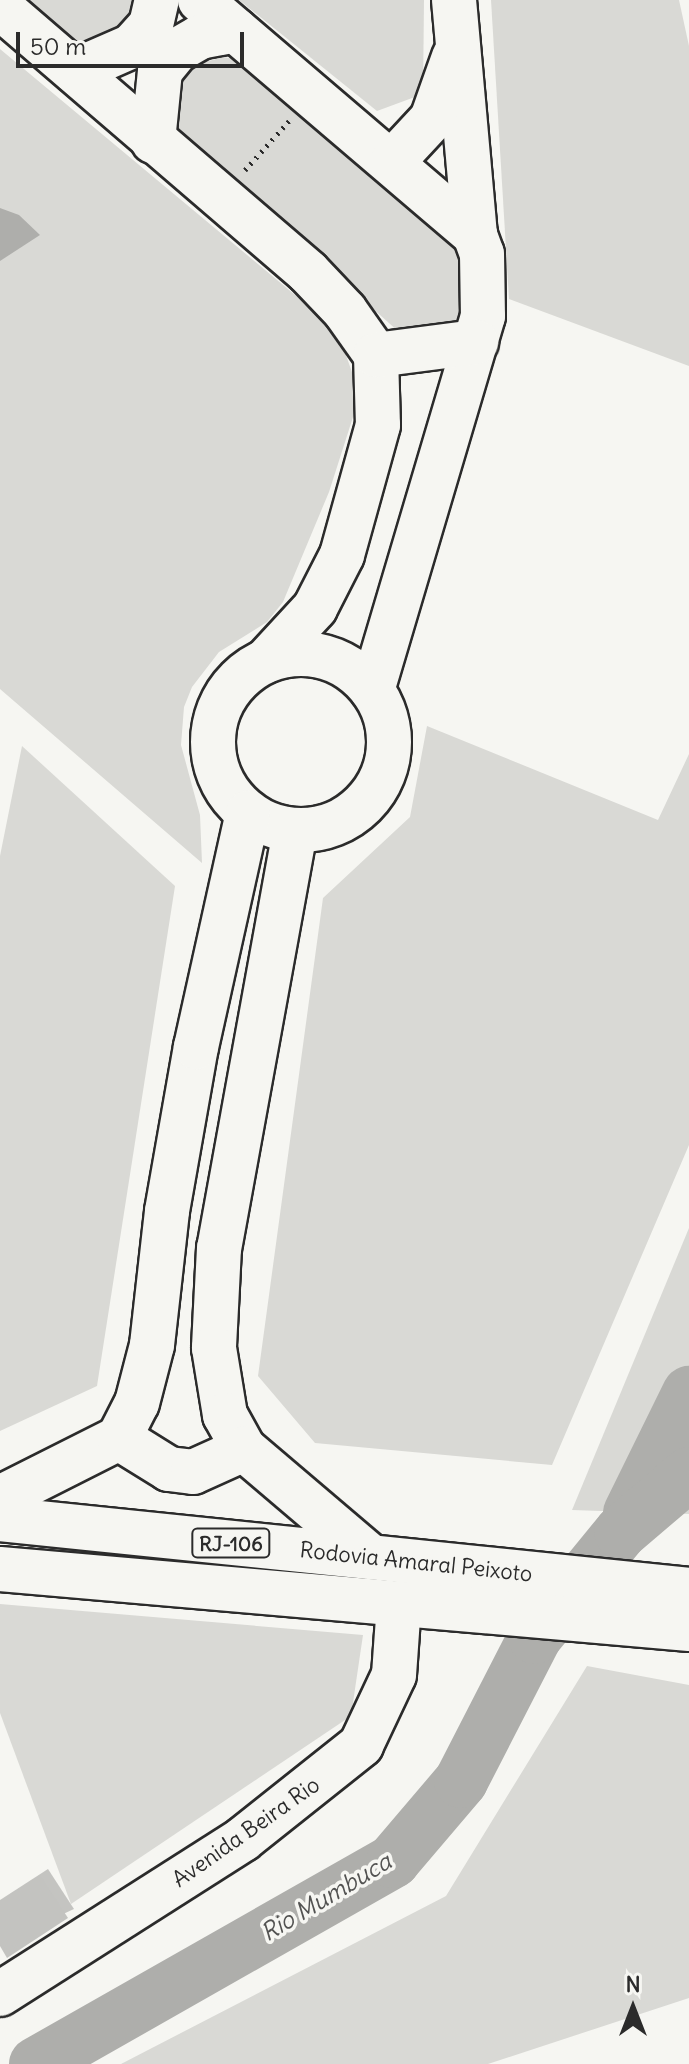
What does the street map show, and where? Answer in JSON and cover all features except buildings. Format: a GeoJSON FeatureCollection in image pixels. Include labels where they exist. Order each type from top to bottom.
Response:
{"type":"FeatureCollection","features":[{"type":"Feature","properties":{"kind":"main road"},"geometry":{"type":"LineString","coordinates":[[75,71],[132,46],[151,25],[157,0]]}},
{"type":"Feature","properties":{"kind":"main road"},"geometry":{"type":"LineString","coordinates":[[200,0],[393,161],[475,235]]}},
{"type":"Feature","properties":{"kind":"main road"},"geometry":{"type":"LineString","coordinates":[[372,690],[403,576],[476,342],[484,282],[475,235],[454,0]]}},
{"type":"Feature","properties":{"kind":"main road"},"geometry":{"type":"LineString","coordinates":[[0,7],[308,272],[355,323],[376,355],[380,385],[375,438],[342,555],[315,608],[266,661],[243,675],[215,719],[217,771],[229,794],[248,813],[295,831],[324,828],[350,816],[371,796],[385,771],[390,743],[385,715],[372,690],[350,669],[324,657],[294,654],[266,661]]}},
{"type":"Feature","properties":{"kind":"main road"},"geometry":{"type":"LineString","coordinates":[[153,141],[160,71],[176,51],[200,37],[235,30]]}},
{"type":"Feature","properties":{"kind":"main road"},"geometry":{"type":"LineString","coordinates":[[393,161],[432,119],[459,43]]}},
{"type":"Feature","properties":{"kind":"main road"},"geometry":{"type":"LineString","coordinates":[[376,355],[476,342]]}},
{"type":"Feature","properties":{"kind":"main road"},"geometry":{"type":"LineString","coordinates":[[375,438],[406,457],[438,463]]}},
{"type":"Feature","properties":{"kind":"main road"},"geometry":{"type":"LineString","coordinates":[[342,555],[375,558],[403,576]]}},
{"type":"Feature","properties":{"kind":"main road"},"geometry":{"type":"LineString","coordinates":[[0,1498],[119,1438],[137,1403],[152,1345],[167,1211],[196,1047],[248,813]]}},
{"type":"Feature","properties":{"kind":"main road"},"geometry":{"type":"LineString","coordinates":[[295,831],[219,1248],[218,1384],[225,1415],[244,1449],[371,1557]]}},
{"type":"Feature","properties":{"kind":"main road"},"geometry":{"type":"LineString","coordinates":[[119,1438],[169,1469],[193,1472],[244,1449]]}},
{"type":"Feature","properties":{"kind":"main road","name":"Rodovia Amaral Peixoto"},"geometry":{"type":"LineString","coordinates":[[0,1519],[463,1566],[684,1609]]}},
{"type":"Feature","properties":{"kind":"main road","name":"Rodovia Amaral Peixoto"},"geometry":{"type":"LineString","coordinates":[[0,1569],[450,1608],[684,1609]]}},
{"type":"Feature","properties":{"kind":"main road","name":"Avenida Beira Rio"},"geometry":{"type":"LineString","coordinates":[[0,1994],[243,1839],[361,1745],[394,1675],[399,1603]]}},
{"type":"Feature","properties":{"kind":"path"},"geometry":{"type":"LineString","coordinates":[[220,198],[313,95]]}},
{"type":"Feature","properties":{"kind":"shaded area"},"geometry":{"type":"Polygon","coordinates":[[[11,0],[136,0],[126,25],[82,47],[68,44],[11,0]]]}},
{"type":"Feature","properties":{"kind":"shaded area"},"geometry":{"type":"Polygon","coordinates":[[[239,0],[424,0],[423,94],[377,111],[239,0]]]}},
{"type":"Feature","properties":{"kind":"shaded area"},"geometry":{"type":"Polygon","coordinates":[[[491,0],[679,0],[689,46],[689,366],[509,299],[491,0]]]}},
{"type":"Feature","properties":{"kind":"shaded area"},"geometry":{"type":"Polygon","coordinates":[[[0,49],[337,330],[353,375],[353,417],[329,492],[283,602],[267,622],[219,652],[192,687],[184,707],[181,745],[200,815],[202,863],[0,689],[0,49]]]}},
{"type":"Feature","properties":{"kind":"shaded area"},"geometry":{"type":"Polygon","coordinates":[[[224,57],[238,60],[471,259],[460,327],[400,333],[176,131],[177,84],[197,64],[224,57]]]}},
{"type":"Feature","properties":{"kind":"shaded area"},"geometry":{"type":"Polygon","coordinates":[[[0,208],[19,215],[40,235],[0,261],[0,208]]]}},
{"type":"Feature","properties":{"kind":"shaded area"},"geometry":{"type":"Polygon","coordinates":[[[427,726],[658,820],[689,754],[689,1145],[552,1465],[315,1443],[258,1376],[323,898],[410,817],[427,726]]]}},
{"type":"Feature","properties":{"kind":"shaded area"},"geometry":{"type":"Polygon","coordinates":[[[22,746],[175,886],[97,1386],[0,1431],[0,856],[22,746]]]}},
{"type":"Feature","properties":{"kind":"shaded area"},"geometry":{"type":"Polygon","coordinates":[[[689,1228],[689,1514],[572,1510],[689,1228]]]}},
{"type":"Feature","properties":{"kind":"shaded area"},"geometry":{"type":"Polygon","coordinates":[[[0,1604],[363,1635],[351,1716],[71,1904],[0,1713],[0,1604]]]}},
{"type":"Feature","properties":{"kind":"shaded area"},"geometry":{"type":"Polygon","coordinates":[[[587,1666],[689,1685],[689,1998],[488,2064],[121,2064],[446,1896],[587,1666]]]}},
{"type":"Feature","properties":{"kind":"waterway"},"geometry":{"type":"LineString","coordinates":[[630,1513],[689,1393]]}},
{"type":"Feature","properties":{"kind":"waterway","name":"Rio Mumbuca"},"geometry":{"type":"LineString","coordinates":[[36,2064],[393,1861],[461,1781],[535,1637],[621,1532],[689,1474]]}}]}
